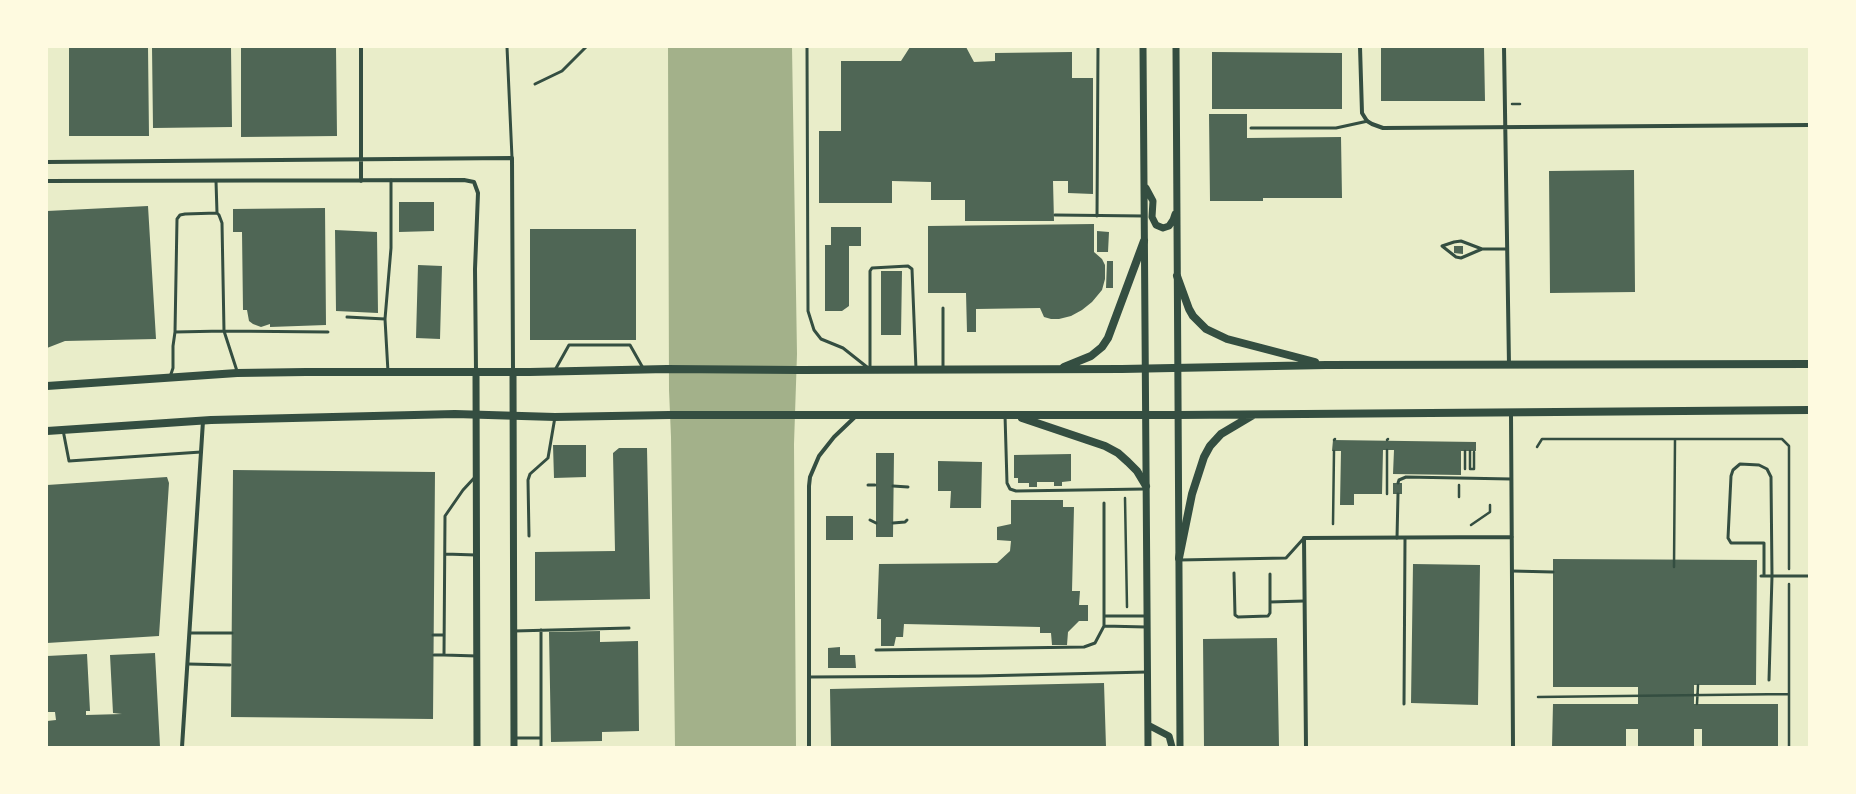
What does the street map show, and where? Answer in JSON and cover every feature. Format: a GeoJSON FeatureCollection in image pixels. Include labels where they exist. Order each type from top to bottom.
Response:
{"type":"FeatureCollection","features":[{"type":"Feature","properties":{"kind":"main road"},"geometry":{"type":"LineString","coordinates":[[1058,369],[1091,356],[1099,350],[1108,338],[1144,242]]}},
{"type":"Feature","properties":{"kind":"main road"},"geometry":{"type":"LineString","coordinates":[[1178,276],[1189,309],[1196,320],[1206,329],[1240,342],[1326,365]]}},
{"type":"Feature","properties":{"kind":"main road"},"geometry":{"type":"LineString","coordinates":[[47,386],[238,373],[513,372],[644,369],[1058,369],[1326,365],[1809,364]]}},
{"type":"Feature","properties":{"kind":"main road"},"geometry":{"type":"LineString","coordinates":[[47,433],[63,430],[203,421],[350,416],[513,415],[555,417],[669,415],[1511,414],[1809,410]]}},
{"type":"Feature","properties":{"kind":"main road"},"geometry":{"type":"LineString","coordinates":[[1179,559],[1192,494],[1204,457],[1210,446],[1221,434],[1254,414]]}},
{"type":"Feature","properties":{"kind":"main road"},"geometry":{"type":"LineString","coordinates":[[1010,415],[1105,446],[1118,453],[1137,471],[1146,488]]}},
{"type":"Feature","properties":{"kind":"street"},"geometry":{"type":"LineString","coordinates":[[361,47],[361,180]]}},
{"type":"Feature","properties":{"kind":"street"},"geometry":{"type":"LineString","coordinates":[[1143,47],[1148,747]]}},
{"type":"Feature","properties":{"kind":"street"},"geometry":{"type":"LineString","coordinates":[[1176,47],[1180,747]]}},
{"type":"Feature","properties":{"kind":"street"},"geometry":{"type":"LineString","coordinates":[[1360,47],[1362,112],[1368,121],[1383,128],[1809,125]]}},
{"type":"Feature","properties":{"kind":"street"},"geometry":{"type":"LineString","coordinates":[[1504,47],[1509,365]]}},
{"type":"Feature","properties":{"kind":"street"},"geometry":{"type":"LineString","coordinates":[[47,162],[512,158],[512,554],[514,631],[514,747]]}},
{"type":"Feature","properties":{"kind":"street"},"geometry":{"type":"LineString","coordinates":[[47,181],[464,180],[474,182],[477,186],[478,193],[475,269],[477,747]]}},
{"type":"Feature","properties":{"kind":"street"},"geometry":{"type":"LineString","coordinates":[[1145,186],[1153,201],[1153,220],[1159,228],[1165,228],[1171,225],[1177,203]]}},
{"type":"Feature","properties":{"kind":"street"},"geometry":{"type":"LineString","coordinates":[[1511,414],[1513,747]]}},
{"type":"Feature","properties":{"kind":"street"},"geometry":{"type":"LineString","coordinates":[[809,747],[808,508],[810,477],[819,456],[825,447],[858,415]]}},
{"type":"Feature","properties":{"kind":"street"},"geometry":{"type":"LineString","coordinates":[[182,747],[203,421]]}},
{"type":"Feature","properties":{"kind":"street"},"geometry":{"type":"LineString","coordinates":[[1306,747],[1304,538],[1512,537]]}},
{"type":"Feature","properties":{"kind":"street"},"geometry":{"type":"LineString","coordinates":[[1148,724],[1170,736],[1172,747]]}},
{"type":"Feature","properties":{"kind":"lane"},"geometry":{"type":"LineString","coordinates":[[507,47],[512,158]]}},
{"type":"Feature","properties":{"kind":"lane"},"geometry":{"type":"LineString","coordinates":[[535,84],[562,71],[586,47]]}},
{"type":"Feature","properties":{"kind":"lane"},"geometry":{"type":"LineString","coordinates":[[807,47],[809,316],[814,330],[821,339],[843,348],[870,370]]}},
{"type":"Feature","properties":{"kind":"lane"},"geometry":{"type":"LineString","coordinates":[[1097,216],[1098,47]]}},
{"type":"Feature","properties":{"kind":"lane"},"geometry":{"type":"LineString","coordinates":[[1251,128],[1336,128],[1368,121]]}},
{"type":"Feature","properties":{"kind":"lane"},"geometry":{"type":"LineString","coordinates":[[388,372],[385,319],[391,248],[391,180]]}},
{"type":"Feature","properties":{"kind":"lane"},"geometry":{"type":"LineString","coordinates":[[216,181],[217,213],[222,223],[224,331],[238,373]]}},
{"type":"Feature","properties":{"kind":"lane"},"geometry":{"type":"LineString","coordinates":[[170,377],[173,368],[173,346],[175,332],[177,219],[180,215],[185,214],[217,213]]}},
{"type":"Feature","properties":{"kind":"lane"},"geometry":{"type":"LineString","coordinates":[[1056,215],[1144,216]]}},
{"type":"Feature","properties":{"kind":"lane"},"geometry":{"type":"LineString","coordinates":[[1482,249],[1461,258],[1456,257],[1442,246],[1461,241],[1467,242],[1482,249],[1507,250]]}},
{"type":"Feature","properties":{"kind":"lane"},"geometry":{"type":"LineString","coordinates":[[870,370],[870,271],[872,268],[908,266],[912,269],[916,370]]}},
{"type":"Feature","properties":{"kind":"lane"},"geometry":{"type":"LineString","coordinates":[[943,308],[943,369]]}},
{"type":"Feature","properties":{"kind":"lane"},"geometry":{"type":"LineString","coordinates":[[348,317],[385,319]]}},
{"type":"Feature","properties":{"kind":"lane"},"geometry":{"type":"LineString","coordinates":[[175,332],[328,332]]}},
{"type":"Feature","properties":{"kind":"lane"},"geometry":{"type":"LineString","coordinates":[[554,371],[569,345],[630,345],[644,369]]}},
{"type":"Feature","properties":{"kind":"lane"},"geometry":{"type":"LineString","coordinates":[[1010,415],[1007,483],[1010,489],[1016,491],[1125,490],[1146,488]]}},
{"type":"Feature","properties":{"kind":"lane"},"geometry":{"type":"LineString","coordinates":[[529,536],[528,480],[530,474],[548,458],[555,417]]}},
{"type":"Feature","properties":{"kind":"lane"},"geometry":{"type":"LineString","coordinates":[[63,430],[69,461],[201,452]]}},
{"type":"Feature","properties":{"kind":"lane"},"geometry":{"type":"LineString","coordinates":[[1769,680],[1772,576],[1772,543],[1771,477],[1767,469],[1759,465],[1740,464],[1733,470],[1731,476],[1729,541],[1731,543],[1772,543]]}},
{"type":"Feature","properties":{"kind":"lane"},"geometry":{"type":"LineString","coordinates":[[444,655],[445,516],[463,490],[476,475]]}},
{"type":"Feature","properties":{"kind":"lane"},"geometry":{"type":"LineString","coordinates":[[1398,483],[1402,478],[1406,477],[1512,479]]}},
{"type":"Feature","properties":{"kind":"lane"},"geometry":{"type":"LineString","coordinates":[[868,485],[876,485]]}},
{"type":"Feature","properties":{"kind":"lane"},"geometry":{"type":"LineString","coordinates":[[893,486],[908,487]]}},
{"type":"Feature","properties":{"kind":"lane"},"geometry":{"type":"LineString","coordinates":[[1397,538],[1398,494]]}},
{"type":"Feature","properties":{"kind":"lane"},"geometry":{"type":"LineString","coordinates":[[876,650],[1084,647],[1095,643],[1104,626],[1104,503]]}},
{"type":"Feature","properties":{"kind":"lane"},"geometry":{"type":"LineString","coordinates":[[870,520],[876,523]]}},
{"type":"Feature","properties":{"kind":"lane"},"geometry":{"type":"LineString","coordinates":[[894,523],[905,522],[907,520]]}},
{"type":"Feature","properties":{"kind":"lane"},"geometry":{"type":"LineString","coordinates":[[1179,559],[1286,558],[1304,538]]}},
{"type":"Feature","properties":{"kind":"lane"},"geometry":{"type":"LineString","coordinates":[[1404,704],[1405,538]]}},
{"type":"Feature","properties":{"kind":"lane"},"geometry":{"type":"LineString","coordinates":[[1764,543],[1763,576],[1809,576]]}},
{"type":"Feature","properties":{"kind":"lane"},"geometry":{"type":"LineString","coordinates":[[445,554],[476,555]]}},
{"type":"Feature","properties":{"kind":"lane"},"geometry":{"type":"LineString","coordinates":[[1512,571],[1553,572]]}},
{"type":"Feature","properties":{"kind":"lane"},"geometry":{"type":"LineString","coordinates":[[1234,574],[1235,615],[1238,617],[1268,616],[1270,614],[1270,574]]}},
{"type":"Feature","properties":{"kind":"lane"},"geometry":{"type":"LineString","coordinates":[[1270,602],[1304,601]]}},
{"type":"Feature","properties":{"kind":"lane"},"geometry":{"type":"LineString","coordinates":[[1104,616],[1147,616]]}},
{"type":"Feature","properties":{"kind":"lane"},"geometry":{"type":"LineString","coordinates":[[1104,626],[1147,627]]}},
{"type":"Feature","properties":{"kind":"lane"},"geometry":{"type":"LineString","coordinates":[[514,631],[629,628]]}},
{"type":"Feature","properties":{"kind":"lane"},"geometry":{"type":"LineString","coordinates":[[541,630],[541,747]]}},
{"type":"Feature","properties":{"kind":"lane"},"geometry":{"type":"LineString","coordinates":[[190,633],[232,633]]}},
{"type":"Feature","properties":{"kind":"lane"},"geometry":{"type":"LineString","coordinates":[[434,635],[444,635]]}},
{"type":"Feature","properties":{"kind":"lane"},"geometry":{"type":"LineString","coordinates":[[434,655],[477,656]]}},
{"type":"Feature","properties":{"kind":"lane"},"geometry":{"type":"LineString","coordinates":[[188,664],[230,665]]}},
{"type":"Feature","properties":{"kind":"lane"},"geometry":{"type":"LineString","coordinates":[[809,677],[979,676],[1147,672]]}},
{"type":"Feature","properties":{"kind":"lane"},"geometry":{"type":"LineString","coordinates":[[514,738],[541,738]]}},
{"type":"Feature","properties":{"kind":"path"},"geometry":{"type":"LineString","coordinates":[[1537,447],[1542,439],[1782,439],[1789,446],[1789,747]]}},
{"type":"Feature","properties":{"kind":"path"},"geometry":{"type":"LineString","coordinates":[[1674,567],[1675,439]]}},
{"type":"Feature","properties":{"kind":"path"},"geometry":{"type":"LineString","coordinates":[[1387,450],[1387,494]]}},
{"type":"Feature","properties":{"kind":"path"},"geometry":{"type":"LineString","coordinates":[[1334,451],[1334,524]]}},
{"type":"Feature","properties":{"kind":"path"},"geometry":{"type":"LineString","coordinates":[[1465,451],[1465,473]]}},
{"type":"Feature","properties":{"kind":"path"},"geometry":{"type":"LineString","coordinates":[[1470,453],[1470,469],[1474,469],[1474,452]]}},
{"type":"Feature","properties":{"kind":"path"},"geometry":{"type":"LineString","coordinates":[[1125,490],[1127,616]]}},
{"type":"Feature","properties":{"kind":"path"},"geometry":{"type":"LineString","coordinates":[[1471,525],[1490,512],[1490,506]]}},
{"type":"Feature","properties":{"kind":"path"},"geometry":{"type":"LineString","coordinates":[[1697,704],[1698,684]]}},
{"type":"Feature","properties":{"kind":"path"},"geometry":{"type":"LineString","coordinates":[[1538,697],[1789,694]]}},
{"type":"Feature","properties":{"kind":"shaded area"},"geometry":{"type":"Polygon","coordinates":[[[668,47],[792,47],[797,354],[794,444],[796,747],[675,747],[671,437],[669,390],[668,47]]]}},
{"type":"Feature","properties":{"kind":"building"},"geometry":{"type":"Polygon","coordinates":[[[69,47],[148,47],[149,136],[69,136],[69,47]]]}},
{"type":"Feature","properties":{"kind":"building"},"geometry":{"type":"Polygon","coordinates":[[[152,47],[231,47],[232,127],[153,128],[152,47]]]}},
{"type":"Feature","properties":{"kind":"building"},"geometry":{"type":"Polygon","coordinates":[[[241,47],[336,47],[337,136],[241,137],[241,47]]]}},
{"type":"Feature","properties":{"kind":"building"},"geometry":{"type":"Polygon","coordinates":[[[910,47],[966,47],[974,62],[995,61],[995,53],[1072,52],[1072,78],[1093,78],[1093,194],[1068,193],[1068,181],[1053,181],[1054,221],[965,221],[965,200],[931,200],[931,182],[892,181],[892,203],[819,203],[819,131],[841,131],[841,61],[901,61],[910,47]]]}},
{"type":"Feature","properties":{"kind":"building"},"geometry":{"type":"Polygon","coordinates":[[[1381,47],[1484,47],[1485,101],[1381,101],[1381,47]]]}},
{"type":"Feature","properties":{"kind":"building"},"geometry":{"type":"Polygon","coordinates":[[[1212,52],[1342,53],[1342,109],[1212,109],[1212,52]]]}},
{"type":"Feature","properties":{"kind":"building"},"geometry":{"type":"Polygon","coordinates":[[[1209,114],[1247,114],[1247,138],[1341,137],[1342,198],[1263,198],[1263,201],[1210,201],[1209,114]]]}},
{"type":"Feature","properties":{"kind":"building"},"geometry":{"type":"Polygon","coordinates":[[[1634,170],[1635,292],[1550,293],[1549,171],[1634,170]]]}},
{"type":"Feature","properties":{"kind":"building"},"geometry":{"type":"Polygon","coordinates":[[[399,202],[434,202],[434,231],[399,232],[399,202]]]}},
{"type":"Feature","properties":{"kind":"building"},"geometry":{"type":"Polygon","coordinates":[[[148,206],[156,339],[65,341],[47,348],[47,211],[148,206]]]}},
{"type":"Feature","properties":{"kind":"building"},"geometry":{"type":"Polygon","coordinates":[[[325,208],[326,325],[270,327],[270,324],[261,327],[253,324],[249,321],[247,310],[243,310],[242,232],[233,232],[233,209],[325,208]]]}},
{"type":"Feature","properties":{"kind":"building"},"geometry":{"type":"Polygon","coordinates":[[[1094,224],[1094,252],[1102,259],[1105,265],[1105,279],[1102,290],[1092,302],[1071,316],[1051,319],[1044,317],[1040,308],[976,309],[976,332],[967,332],[966,293],[928,293],[928,226],[1094,224]]]}},
{"type":"Feature","properties":{"kind":"building"},"geometry":{"type":"Polygon","coordinates":[[[831,227],[861,227],[861,246],[849,246],[849,306],[842,311],[825,311],[825,245],[831,245],[831,227]]]}},
{"type":"Feature","properties":{"kind":"building"},"geometry":{"type":"Polygon","coordinates":[[[530,229],[636,229],[636,340],[530,340],[530,229]]]}},
{"type":"Feature","properties":{"kind":"building"},"geometry":{"type":"Polygon","coordinates":[[[335,230],[377,232],[378,313],[336,311],[335,230]]]}},
{"type":"Feature","properties":{"kind":"building"},"geometry":{"type":"Polygon","coordinates":[[[1097,231],[1109,232],[1108,252],[1097,252],[1097,231]]]}},
{"type":"Feature","properties":{"kind":"building"},"geometry":{"type":"Polygon","coordinates":[[[1454,246],[1463,246],[1463,254],[1454,253],[1454,246]]]}},
{"type":"Feature","properties":{"kind":"building"},"geometry":{"type":"Polygon","coordinates":[[[1107,261],[1113,261],[1113,288],[1106,288],[1107,261]]]}},
{"type":"Feature","properties":{"kind":"building"},"geometry":{"type":"Polygon","coordinates":[[[418,265],[442,266],[440,339],[416,338],[418,265]]]}},
{"type":"Feature","properties":{"kind":"building"},"geometry":{"type":"Polygon","coordinates":[[[881,271],[902,271],[901,335],[881,335],[881,271]]]}},
{"type":"Feature","properties":{"kind":"building"},"geometry":{"type":"Polygon","coordinates":[[[1333,440],[1476,442],[1476,451],[1461,451],[1461,475],[1393,474],[1394,450],[1383,450],[1382,494],[1354,494],[1354,505],[1340,505],[1341,451],[1332,451],[1333,440]]]}},
{"type":"Feature","properties":{"kind":"building"},"geometry":{"type":"Polygon","coordinates":[[[553,445],[586,445],[586,477],[554,478],[553,445]]]}},
{"type":"Feature","properties":{"kind":"building"},"geometry":{"type":"Polygon","coordinates":[[[619,448],[647,448],[650,599],[535,601],[535,552],[615,551],[613,453],[619,448]]]}},
{"type":"Feature","properties":{"kind":"building"},"geometry":{"type":"Polygon","coordinates":[[[876,453],[894,453],[893,537],[876,537],[876,453]]]}},
{"type":"Feature","properties":{"kind":"building"},"geometry":{"type":"Polygon","coordinates":[[[1071,454],[1071,481],[1062,482],[1062,486],[1054,486],[1054,482],[1037,482],[1037,487],[1029,487],[1029,483],[1018,483],[1018,478],[1014,478],[1014,455],[1071,454]]]}},
{"type":"Feature","properties":{"kind":"building"},"geometry":{"type":"Polygon","coordinates":[[[938,461],[982,462],[981,508],[950,508],[951,491],[938,491],[938,461]]]}},
{"type":"Feature","properties":{"kind":"building"},"geometry":{"type":"Polygon","coordinates":[[[233,470],[435,472],[433,719],[231,717],[233,470]]]}},
{"type":"Feature","properties":{"kind":"building"},"geometry":{"type":"Polygon","coordinates":[[[167,477],[169,483],[159,636],[47,643],[47,485],[167,477]]]}},
{"type":"Feature","properties":{"kind":"building"},"geometry":{"type":"Polygon","coordinates":[[[1393,483],[1402,483],[1402,494],[1393,494],[1393,483]]]}},
{"type":"Feature","properties":{"kind":"building"},"geometry":{"type":"Polygon","coordinates":[[[1011,500],[1063,500],[1063,507],[1074,507],[1072,591],[1080,591],[1079,605],[1088,605],[1088,621],[1079,621],[1068,632],[1067,645],[1052,645],[1051,633],[1040,633],[1040,627],[904,624],[903,637],[896,637],[894,646],[881,646],[881,619],[877,619],[879,564],[997,563],[1010,551],[1011,541],[997,540],[997,527],[1011,524],[1011,500]]]}},
{"type":"Feature","properties":{"kind":"building"},"geometry":{"type":"Polygon","coordinates":[[[826,516],[853,516],[853,540],[826,540],[826,516]]]}},
{"type":"Feature","properties":{"kind":"building"},"geometry":{"type":"Polygon","coordinates":[[[1553,559],[1757,560],[1756,685],[1694,685],[1694,704],[1778,704],[1778,747],[1702,747],[1702,729],[1694,729],[1694,747],[1638,747],[1638,729],[1626,729],[1626,747],[1552,747],[1553,704],[1638,704],[1638,687],[1553,687],[1553,559]]]}},
{"type":"Feature","properties":{"kind":"building"},"geometry":{"type":"Polygon","coordinates":[[[1413,564],[1480,565],[1478,705],[1411,703],[1413,564]]]}},
{"type":"Feature","properties":{"kind":"building"},"geometry":{"type":"Polygon","coordinates":[[[600,631],[600,642],[638,641],[639,731],[602,732],[602,741],[551,742],[549,632],[600,631]]]}},
{"type":"Feature","properties":{"kind":"building"},"geometry":{"type":"Polygon","coordinates":[[[1277,638],[1279,747],[1204,747],[1203,639],[1277,638]]]}},
{"type":"Feature","properties":{"kind":"building"},"geometry":{"type":"Polygon","coordinates":[[[840,647],[840,655],[855,655],[856,668],[828,668],[828,648],[840,647]]]}},
{"type":"Feature","properties":{"kind":"building"},"geometry":{"type":"Polygon","coordinates":[[[155,653],[160,747],[47,747],[47,721],[56,720],[55,712],[48,712],[47,656],[87,654],[90,711],[86,711],[86,715],[122,714],[113,713],[110,655],[155,653]]]}},
{"type":"Feature","properties":{"kind":"building"},"geometry":{"type":"Polygon","coordinates":[[[1104,683],[1106,747],[831,747],[830,689],[1104,683]]]}}]}
